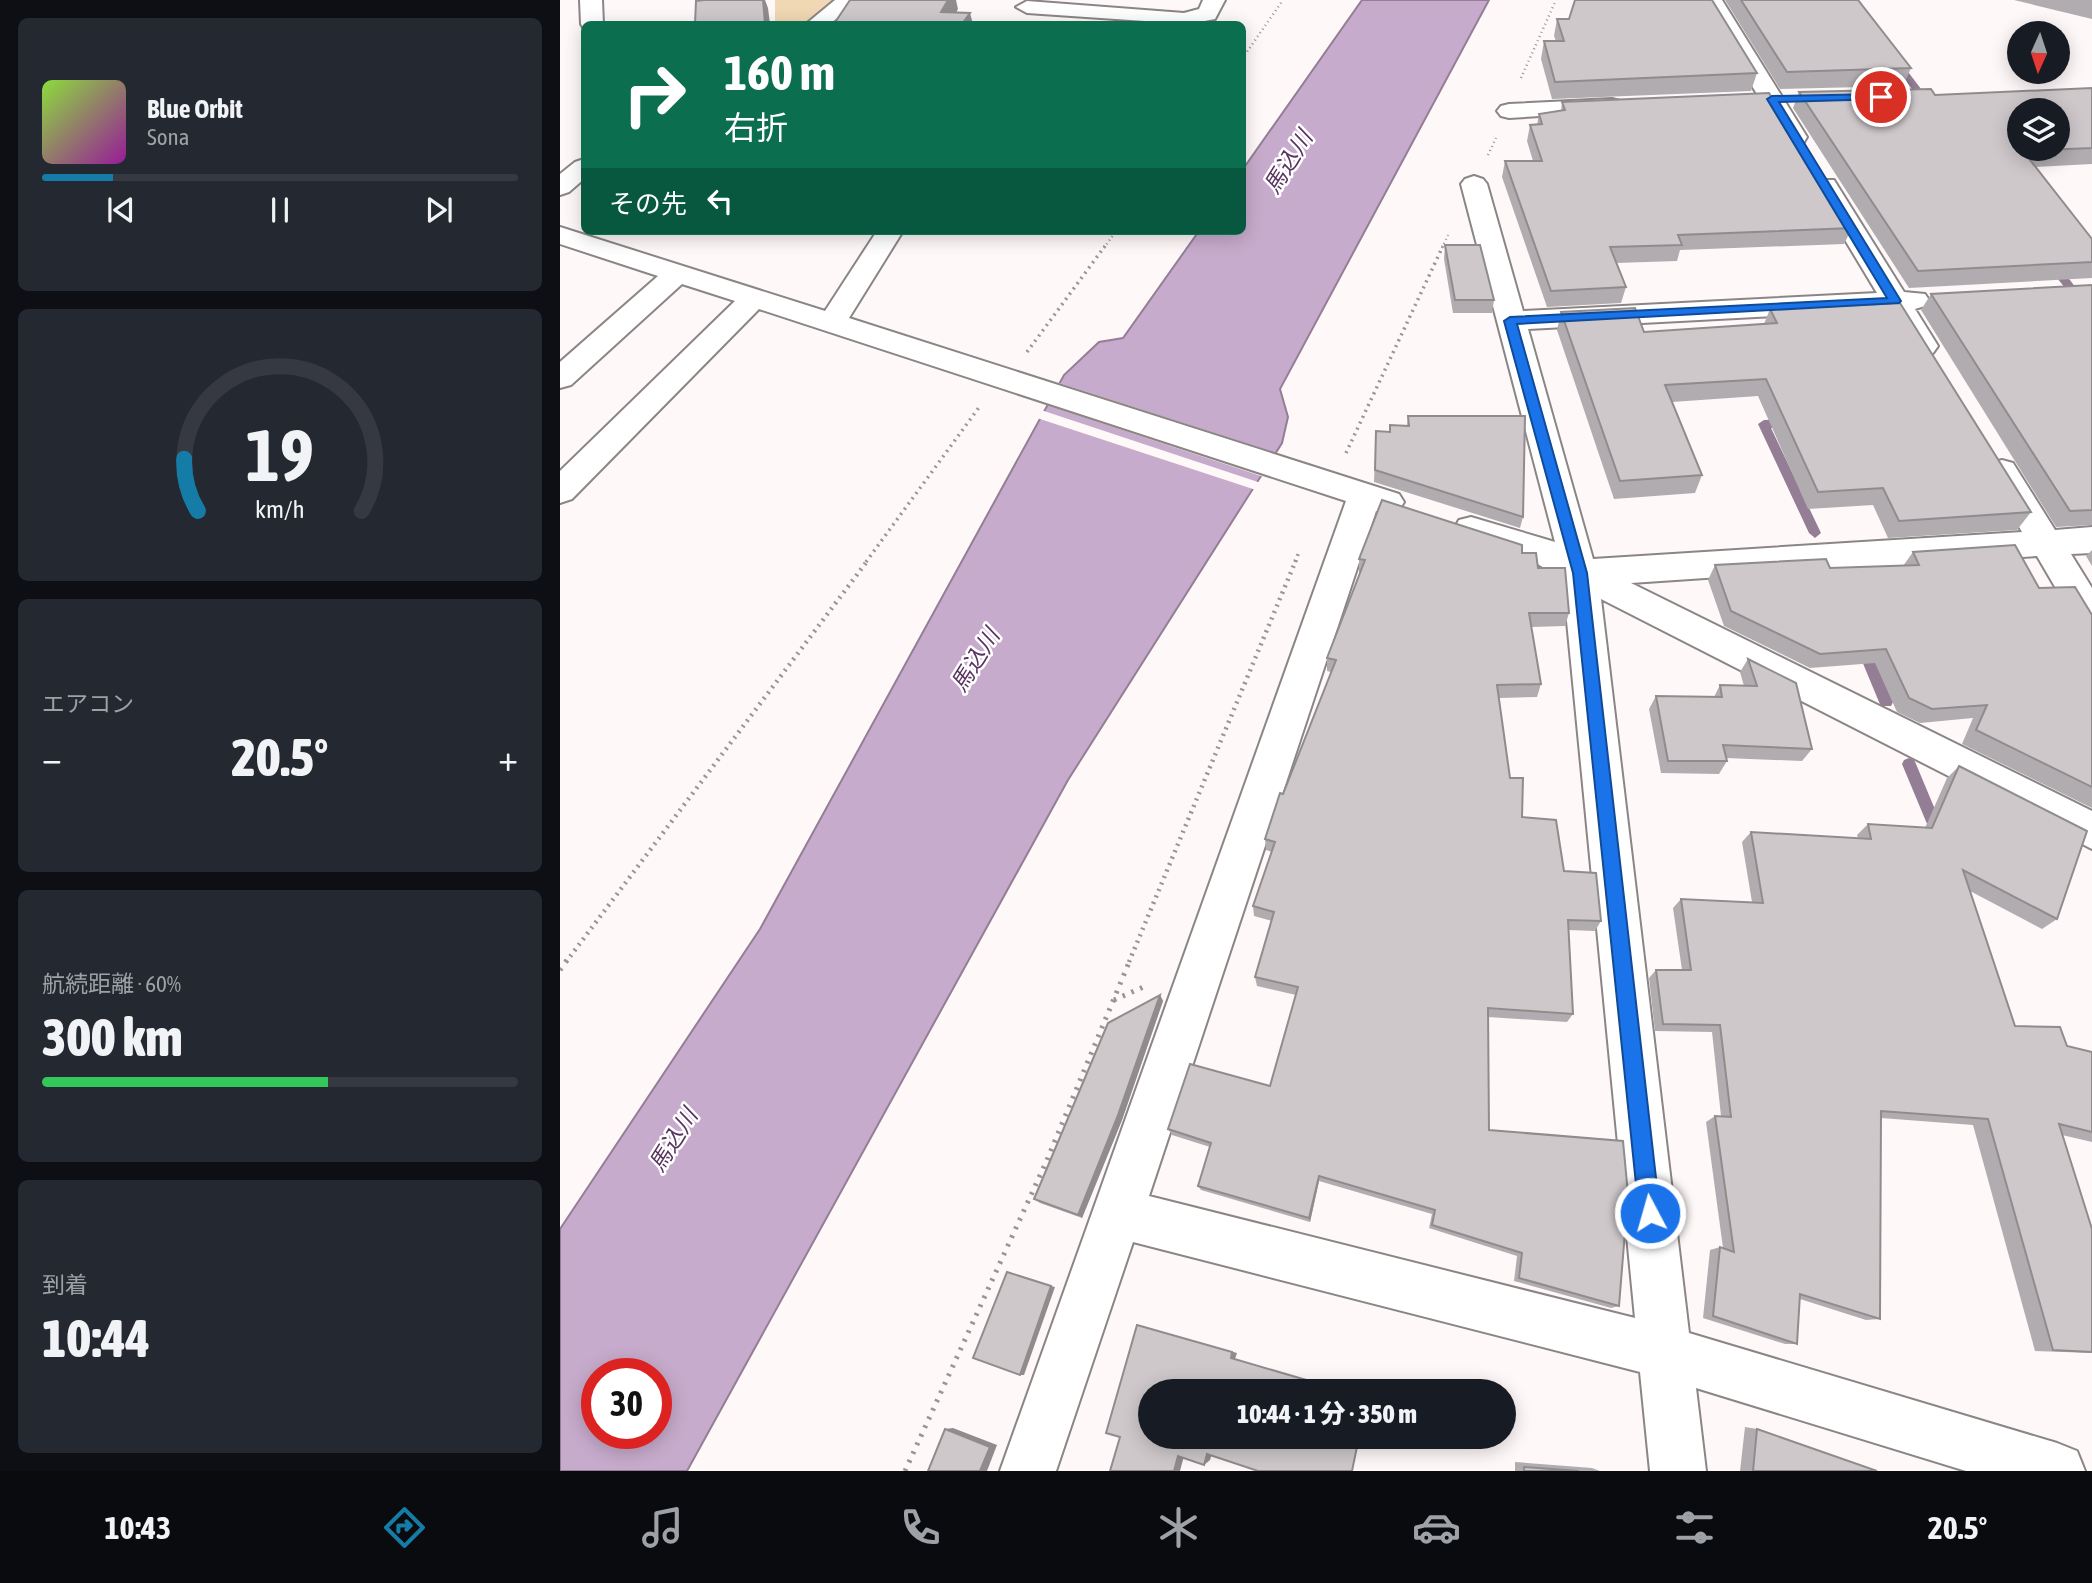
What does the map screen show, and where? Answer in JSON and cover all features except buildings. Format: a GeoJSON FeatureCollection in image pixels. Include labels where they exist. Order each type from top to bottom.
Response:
{"type":"FeatureCollection","features":[{"type":"Feature","properties":{"kind":"street"},"geometry":{"type":"LineString","coordinates":[[591,0],[592,21]]}},
{"type":"Feature","properties":{"kind":"street"},"geometry":{"type":"LineString","coordinates":[[821,21],[848,0]]}},
{"type":"Feature","properties":{"kind":"street"},"geometry":{"type":"LineString","coordinates":[[1022,13],[1184,19],[1208,14],[1214,0]]}},
{"type":"Feature","properties":{"kind":"street"},"geometry":{"type":"LineString","coordinates":[[1711,0],[1938,370]]}},
{"type":"Feature","properties":{"kind":"street"},"geometry":{"type":"LineString","coordinates":[[1509,111],[1633,105]]}},
{"type":"Feature","properties":{"kind":"street"},"geometry":{"type":"LineString","coordinates":[[560,187],[581,170]]}},
{"type":"Feature","properties":{"kind":"street"},"geometry":{"type":"LineString","coordinates":[[1474,184],[1580,573],[1678,1471]]}},
{"type":"Feature","properties":{"kind":"street"},"geometry":{"type":"LineString","coordinates":[[560,235],[1005,381],[1545,552],[1580,573],[2092,831]]}},
{"type":"Feature","properties":{"kind":"street"},"geometry":{"type":"LineString","coordinates":[[832,323],[887,235]]}},
{"type":"Feature","properties":{"kind":"street"},"geometry":{"type":"LineString","coordinates":[[560,377],[678,273]]}},
{"type":"Feature","properties":{"kind":"street"},"geometry":{"type":"LineString","coordinates":[[560,491],[753,299]]}},
{"type":"Feature","properties":{"kind":"street"},"geometry":{"type":"LineString","coordinates":[[1510,321],[1936,299]]}},
{"type":"Feature","properties":{"kind":"street"},"geometry":{"type":"LineString","coordinates":[[1989,451],[2092,618]]}},
{"type":"Feature","properties":{"kind":"street"},"geometry":{"type":"LineString","coordinates":[[1028,1471],[1118,1213],[1349,489]]}},
{"type":"Feature","properties":{"kind":"street"},"geometry":{"type":"LineString","coordinates":[[1580,573],[2092,540]]}},
{"type":"Feature","properties":{"kind":"street"},"geometry":{"type":"LineString","coordinates":[[1118,1213],[1665,1352],[2057,1471]]}},
{"type":"Feature","properties":{"kind":"path"},"geometry":{"type":"LineString","coordinates":[[1246,53],[1283,0]]}},
{"type":"Feature","properties":{"kind":"path"},"geometry":{"type":"LineString","coordinates":[[1349,489],[1474,184],[1509,111],[1556,0]]}},
{"type":"Feature","properties":{"kind":"path"},"geometry":{"type":"LineString","coordinates":[[560,970],[1113,235]]}},
{"type":"Feature","properties":{"kind":"path"},"geometry":{"type":"LineString","coordinates":[[905,1471],[1047,1160],[1299,550]]}},
{"type":"Feature","properties":{"kind":"shaded area"},"geometry":{"type":"Polygon","coordinates":[[[775,0],[844,0],[819,21],[775,21],[775,0]]]}},
{"type":"Feature","properties":{"kind":"water","name":"馬込川"},"geometry":{"type":"Polygon","coordinates":[[[1362,0],[1489,0],[1280,389],[1288,417],[1282,443],[1068,780],[687,1471],[560,1471],[560,1229],[760,929],[1064,375],[1099,342],[1123,338],[1196,235],[1246,235],[1246,165],[1362,0]]]}},
{"type":"Feature","properties":{"kind":"pier"},"geometry":{"type":"Polygon","coordinates":[[[1056,382],[1279,454],[1264,477],[1044,404],[1056,382]]]}},
{"type":"Feature","properties":{"kind":"pier"},"geometry":{"type":"Polygon","coordinates":[[[1041,410],[1261,483],[1256,490],[1037,418],[1041,410]]]}},
{"type":"Feature","properties":{"kind":"waterway"},"geometry":{"type":"LineString","coordinates":[[1896,62],[1928,104]]}},
{"type":"Feature","properties":{"kind":"waterway"},"geometry":{"type":"LineString","coordinates":[[2054,267],[2092,315]]}},
{"type":"Feature","properties":{"kind":"waterway"},"geometry":{"type":"LineString","coordinates":[[1790,423],[1764,424],[1815,533]]}},
{"type":"Feature","properties":{"kind":"waterway"},"geometry":{"type":"LineString","coordinates":[[1864,649],[1886,702]]}},
{"type":"Feature","properties":{"kind":"waterway"},"geometry":{"type":"LineString","coordinates":[[1909,764],[1937,831]]}},
{"type":"Feature","properties":{"kind":"route"},"geometry":{"type":"LineString","coordinates":[[1650,1213],[1580,573],[1510,321],[1895,301],[1772,99],[1881,97]]}}]}
